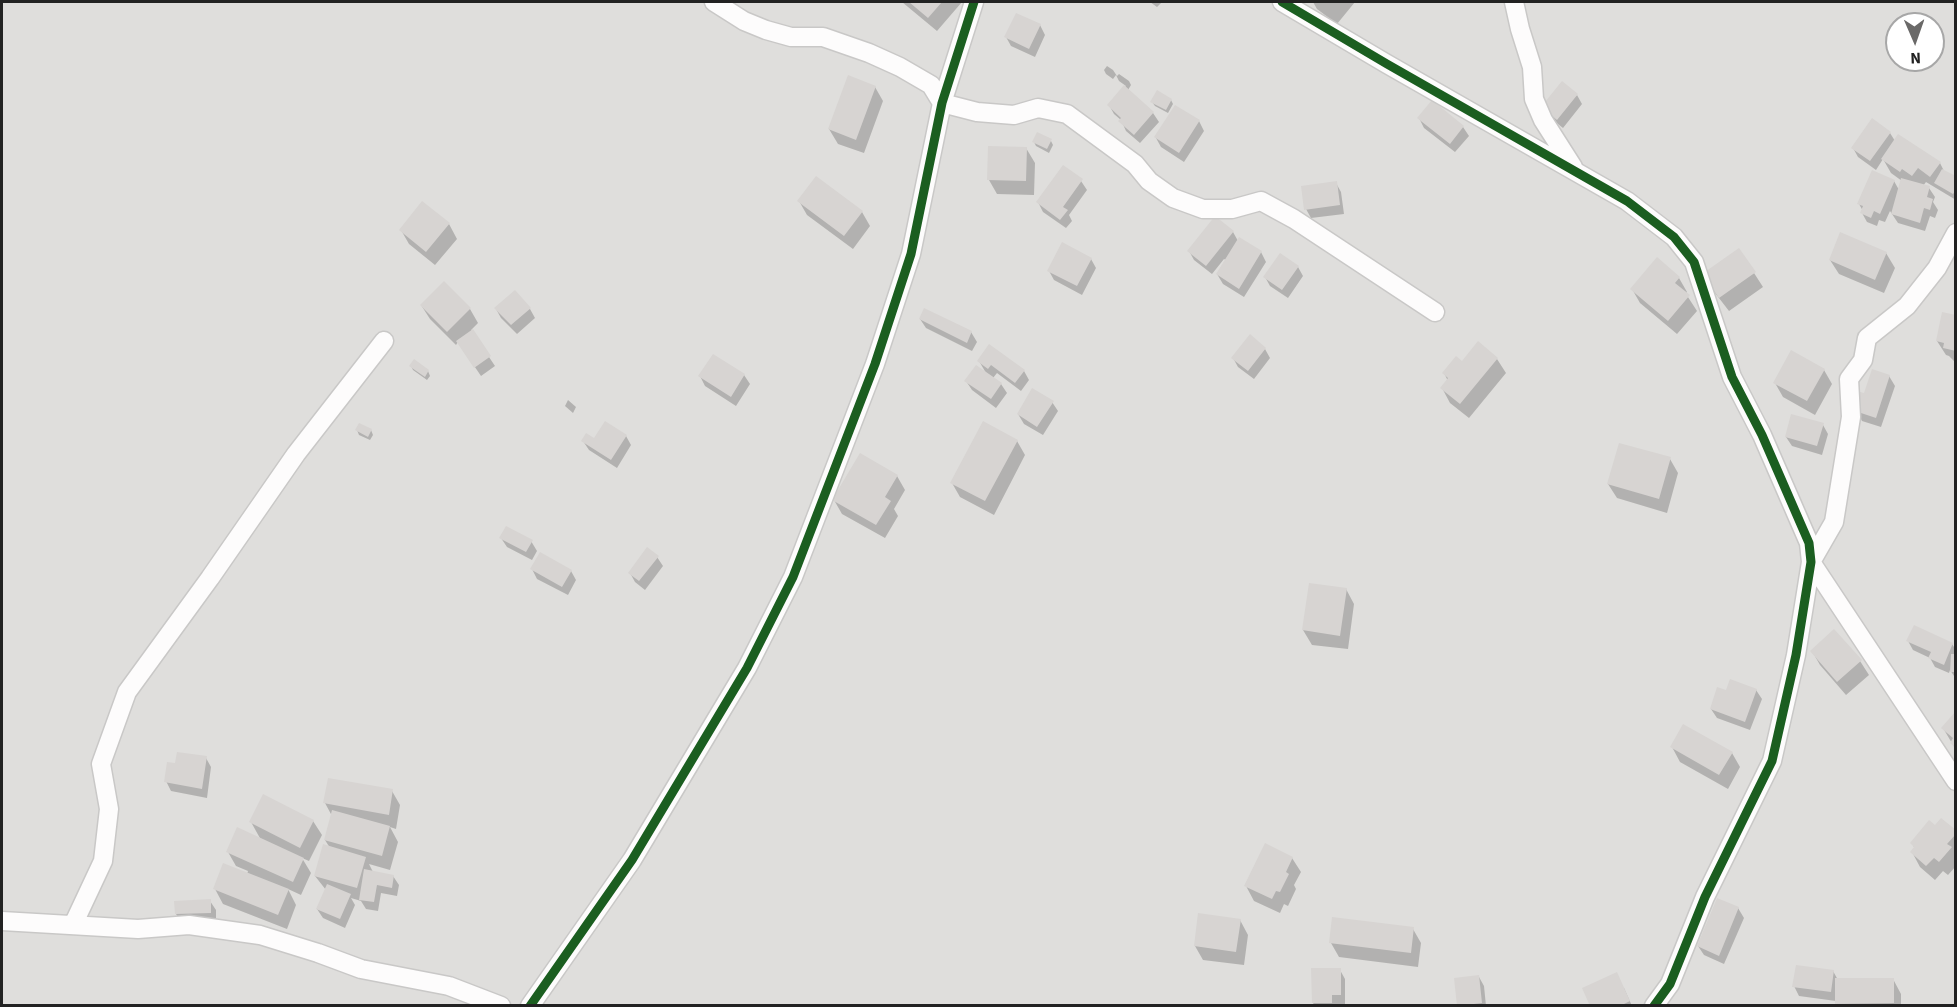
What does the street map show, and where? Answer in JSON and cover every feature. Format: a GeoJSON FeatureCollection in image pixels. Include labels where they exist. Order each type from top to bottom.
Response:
{"type":"FeatureCollection","features":[{"type":"Feature","properties":{"kind":"street"},"geometry":{"type":"LineString","coordinates":[[714,2],[744,21],[766,30],[791,37],[823,37],[900,66],[931,85],[942,103],[976,112],[1014,115],[1038,108],[1067,114],[1136,164],[1149,181],[1173,198],[1203,209],[1232,209],[1261,201],[1294,219],[1435,312]]}},
{"type":"Feature","properties":{"kind":"street"},"geometry":{"type":"LineString","coordinates":[[530,1005],[633,860],[747,668],[793,577],[875,364],[911,254],[942,103],[974,2]]}},
{"type":"Feature","properties":{"kind":"street"},"geometry":{"type":"LineString","coordinates":[[1282,2],[1574,169],[1627,201],[1674,237],[1694,262],[1732,377],[1762,435],[1809,543],[1811,562],[1796,655],[1772,761],[1705,897],[1670,984],[1654,1005]]}},
{"type":"Feature","properties":{"kind":"street"},"geometry":{"type":"LineString","coordinates":[[1514,2],[1532,67],[1534,99],[1543,120],[1574,169]]}},
{"type":"Feature","properties":{"kind":"street"},"geometry":{"type":"LineString","coordinates":[[1811,562],[1834,522],[1851,417],[1849,379],[1863,360],[1867,338],[1907,306],[1938,268],[1956,233]]}},
{"type":"Feature","properties":{"kind":"street"},"geometry":{"type":"LineString","coordinates":[[73,925],[103,861],[109,809],[101,764],[127,692],[296,454],[384,341]]}},
{"type":"Feature","properties":{"kind":"street"},"geometry":{"type":"LineString","coordinates":[[1811,562],[1956,781]]}},
{"type":"Feature","properties":{"kind":"street"},"geometry":{"type":"LineString","coordinates":[[2,921],[138,929],[189,925],[260,935],[361,969],[449,986],[501,1005]]}},
{"type":"Feature","properties":{"kind":"shaded area"},"geometry":{"type":"Polygon","coordinates":[[[2,2],[1955,2],[1955,1005],[2,1005],[2,2]]]}},
{"type":"Feature","properties":{"kind":"building"},"geometry":{"type":"Polygon","coordinates":[[[909,2],[942,2],[928,18],[909,2]]]}},
{"type":"Feature","properties":{"kind":"building"},"geometry":{"type":"Polygon","coordinates":[[[1016,13],[1041,24],[1029,49],[1004,37],[1016,13]]]}},
{"type":"Feature","properties":{"kind":"building"},"geometry":{"type":"Polygon","coordinates":[[[848,75],[876,86],[856,140],[828,129],[848,75]]]}},
{"type":"Feature","properties":{"kind":"building"},"geometry":{"type":"Polygon","coordinates":[[[1562,81],[1578,94],[1557,120],[1541,107],[1562,81]]]}},
{"type":"Feature","properties":{"kind":"building"},"geometry":{"type":"Polygon","coordinates":[[[1124,85],[1154,112],[1134,135],[1118,121],[1121,118],[1107,105],[1124,85]]]}},
{"type":"Feature","properties":{"kind":"building"},"geometry":{"type":"Polygon","coordinates":[[[1157,90],[1172,99],[1166,110],[1150,102],[1157,90]]]}},
{"type":"Feature","properties":{"kind":"building"},"geometry":{"type":"Polygon","coordinates":[[[1432,100],[1464,126],[1450,144],[1417,118],[1432,100]]]}},
{"type":"Feature","properties":{"kind":"building"},"geometry":{"type":"Polygon","coordinates":[[[1175,105],[1200,120],[1179,153],[1154,137],[1175,105]]]}},
{"type":"Feature","properties":{"kind":"building"},"geometry":{"type":"Polygon","coordinates":[[[1872,118],[1891,132],[1870,161],[1851,148],[1872,118]]]}},
{"type":"Feature","properties":{"kind":"building"},"geometry":{"type":"Polygon","coordinates":[[[1037,132],[1052,139],[1047,149],[1032,142],[1037,132]]]}},
{"type":"Feature","properties":{"kind":"building"},"geometry":{"type":"Polygon","coordinates":[[[1898,134],[1941,162],[1930,177],[1918,168],[1912,176],[1902,169],[1900,172],[1881,159],[1898,134]]]}},
{"type":"Feature","properties":{"kind":"building"},"geometry":{"type":"Polygon","coordinates":[[[988,146],[1027,147],[1026,181],[987,180],[988,146]]]}},
{"type":"Feature","properties":{"kind":"building"},"geometry":{"type":"Polygon","coordinates":[[[1063,165],[1083,179],[1063,207],[1068,210],[1060,220],[1036,202],[1063,165]]]}},
{"type":"Feature","properties":{"kind":"building"},"geometry":{"type":"Polygon","coordinates":[[[1942,169],[1956,176],[1956,190],[1953,194],[1934,183],[1942,169]]]}},
{"type":"Feature","properties":{"kind":"building"},"geometry":{"type":"Polygon","coordinates":[[[1872,170],[1895,180],[1880,214],[1874,211],[1871,218],[1860,213],[1863,206],[1857,204],[1872,170]]]}},
{"type":"Feature","properties":{"kind":"building"},"geometry":{"type":"Polygon","coordinates":[[[816,176],[863,211],[844,236],[797,201],[816,176]]]}},
{"type":"Feature","properties":{"kind":"building"},"geometry":{"type":"Polygon","coordinates":[[[1901,178],[1930,186],[1927,197],[1933,199],[1930,210],[1924,208],[1920,223],[1891,214],[1901,178]]]}},
{"type":"Feature","properties":{"kind":"building"},"geometry":{"type":"Polygon","coordinates":[[[1337,181],[1340,205],[1304,210],[1301,186],[1337,181]]]}},
{"type":"Feature","properties":{"kind":"building"},"geometry":{"type":"Polygon","coordinates":[[[422,201],[450,223],[426,252],[399,230],[422,201]]]}},
{"type":"Feature","properties":{"kind":"building"},"geometry":{"type":"Polygon","coordinates":[[[1215,216],[1234,231],[1206,266],[1187,251],[1215,216]]]}},
{"type":"Feature","properties":{"kind":"building"},"geometry":{"type":"Polygon","coordinates":[[[1840,232],[1887,252],[1875,280],[1829,260],[1840,232]]]}},
{"type":"Feature","properties":{"kind":"building"},"geometry":{"type":"Polygon","coordinates":[[[1239,237],[1262,251],[1239,289],[1216,274],[1239,237]]]}},
{"type":"Feature","properties":{"kind":"building"},"geometry":{"type":"Polygon","coordinates":[[[1062,242],[1092,258],[1077,286],[1047,271],[1062,242]]]}},
{"type":"Feature","properties":{"kind":"building"},"geometry":{"type":"Polygon","coordinates":[[[1739,248],[1756,272],[1719,298],[1702,274],[1739,248]]]}},
{"type":"Feature","properties":{"kind":"building"},"geometry":{"type":"Polygon","coordinates":[[[1280,253],[1299,266],[1282,290],[1263,277],[1280,253]]]}},
{"type":"Feature","properties":{"kind":"building"},"geometry":{"type":"Polygon","coordinates":[[[1657,257],[1680,277],[1675,283],[1690,295],[1668,321],[1630,289],[1657,257]]]}},
{"type":"Feature","properties":{"kind":"building"},"geometry":{"type":"Polygon","coordinates":[[[444,281],[471,308],[447,332],[420,305],[444,281]]]}},
{"type":"Feature","properties":{"kind":"building"},"geometry":{"type":"Polygon","coordinates":[[[515,290],[531,308],[511,325],[494,308],[515,290]]]}},
{"type":"Feature","properties":{"kind":"building"},"geometry":{"type":"Polygon","coordinates":[[[924,308],[972,331],[967,343],[919,319],[924,308]]]}},
{"type":"Feature","properties":{"kind":"building"},"geometry":{"type":"Polygon","coordinates":[[[1942,312],[1956,315],[1956,351],[1943,348],[1944,343],[1936,341],[1942,312]]]}},
{"type":"Feature","properties":{"kind":"building"},"geometry":{"type":"Polygon","coordinates":[[[473,329],[491,356],[474,368],[456,341],[473,329]]]}},
{"type":"Feature","properties":{"kind":"building"},"geometry":{"type":"Polygon","coordinates":[[[1250,334],[1266,348],[1248,371],[1231,358],[1250,334]]]}},
{"type":"Feature","properties":{"kind":"building"},"geometry":{"type":"Polygon","coordinates":[[[1478,341],[1498,358],[1460,404],[1440,388],[1448,378],[1442,373],[1456,356],[1462,361],[1478,341]]]}},
{"type":"Feature","properties":{"kind":"building"},"geometry":{"type":"Polygon","coordinates":[[[989,344],[1025,370],[1015,383],[991,365],[988,369],[977,361],[989,344]]]}},
{"type":"Feature","properties":{"kind":"building"},"geometry":{"type":"Polygon","coordinates":[[[1791,350],[1825,369],[1807,401],[1773,383],[1791,350]]]}},
{"type":"Feature","properties":{"kind":"building"},"geometry":{"type":"Polygon","coordinates":[[[713,354],[745,374],[731,397],[698,376],[713,354]]]}},
{"type":"Feature","properties":{"kind":"building"},"geometry":{"type":"Polygon","coordinates":[[[414,359],[429,370],[425,377],[409,366],[414,359]]]}},
{"type":"Feature","properties":{"kind":"building"},"geometry":{"type":"Polygon","coordinates":[[[976,365],[1002,383],[991,399],[964,381],[976,365]]]}},
{"type":"Feature","properties":{"kind":"building"},"geometry":{"type":"Polygon","coordinates":[[[1872,369],[1890,375],[1876,418],[1855,411],[1857,391],[1864,393],[1872,369]]]}},
{"type":"Feature","properties":{"kind":"building"},"geometry":{"type":"Polygon","coordinates":[[[1032,388],[1054,401],[1037,427],[1017,414],[1032,388]]]}},
{"type":"Feature","properties":{"kind":"building"},"geometry":{"type":"Polygon","coordinates":[[[1791,414],[1824,423],[1817,446],[1785,437],[1791,414]]]}},
{"type":"Feature","properties":{"kind":"building"},"geometry":{"type":"Polygon","coordinates":[[[605,421],[627,435],[611,460],[581,441],[586,433],[594,438],[605,421]]]}},
{"type":"Feature","properties":{"kind":"building"},"geometry":{"type":"Polygon","coordinates":[[[983,421],[1018,440],[985,501],[950,483],[983,421]]]}},
{"type":"Feature","properties":{"kind":"building"},"geometry":{"type":"Polygon","coordinates":[[[359,423],[372,429],[368,437],[355,430],[359,423]]]}},
{"type":"Feature","properties":{"kind":"building"},"geometry":{"type":"Polygon","coordinates":[[[1619,443],[1671,457],[1659,499],[1607,484],[1619,443]]]}},
{"type":"Feature","properties":{"kind":"building"},"geometry":{"type":"Polygon","coordinates":[[[860,453],[898,475],[885,497],[891,501],[876,525],[832,500],[860,453]]]}},
{"type":"Feature","properties":{"kind":"building"},"geometry":{"type":"Polygon","coordinates":[[[506,526],[533,540],[526,552],[499,538],[506,526]]]}},
{"type":"Feature","properties":{"kind":"building"},"geometry":{"type":"Polygon","coordinates":[[[647,547],[659,556],[639,581],[628,573],[647,547]]]}},
{"type":"Feature","properties":{"kind":"building"},"geometry":{"type":"Polygon","coordinates":[[[540,552],[572,570],[562,587],[530,569],[540,552]]]}},
{"type":"Feature","properties":{"kind":"building"},"geometry":{"type":"Polygon","coordinates":[[[1309,583],[1347,588],[1340,636],[1302,630],[1309,583]]]}},
{"type":"Feature","properties":{"kind":"building"},"geometry":{"type":"Polygon","coordinates":[[[1914,625],[1953,643],[1944,665],[1928,658],[1931,652],[1906,641],[1914,625]]]}},
{"type":"Feature","properties":{"kind":"building"},"geometry":{"type":"Polygon","coordinates":[[[1834,629],[1862,660],[1837,682],[1810,651],[1834,629]]]}},
{"type":"Feature","properties":{"kind":"building"},"geometry":{"type":"Polygon","coordinates":[[[1951,654],[1956,654],[1956,672],[1950,672],[1951,654]]]}},
{"type":"Feature","properties":{"kind":"building"},"geometry":{"type":"Polygon","coordinates":[[[1730,679],[1757,689],[1745,722],[1710,709],[1717,687],[1726,690],[1730,679]]]}},
{"type":"Feature","properties":{"kind":"building"},"geometry":{"type":"Polygon","coordinates":[[[1956,711],[1956,748],[1950,743],[1953,738],[1941,728],[1956,711]]]}},
{"type":"Feature","properties":{"kind":"building"},"geometry":{"type":"Polygon","coordinates":[[[1683,724],[1733,752],[1719,775],[1670,747],[1683,724]]]}},
{"type":"Feature","properties":{"kind":"building"},"geometry":{"type":"Polygon","coordinates":[[[177,752],[207,756],[202,789],[164,782],[167,762],[175,763],[177,752]]]}},
{"type":"Feature","properties":{"kind":"building"},"geometry":{"type":"Polygon","coordinates":[[[328,778],[393,789],[389,815],[323,803],[328,778]]]}},
{"type":"Feature","properties":{"kind":"building"},"geometry":{"type":"Polygon","coordinates":[[[263,794],[314,820],[300,848],[249,822],[263,794]]]}},
{"type":"Feature","properties":{"kind":"building"},"geometry":{"type":"Polygon","coordinates":[[[332,810],[390,826],[382,856],[324,840],[332,810]]]}},
{"type":"Feature","properties":{"kind":"building"},"geometry":{"type":"Polygon","coordinates":[[[1941,818],[1956,830],[1956,834],[1947,844],[1952,847],[1939,862],[1934,858],[1926,866],[1910,852],[1914,847],[1910,843],[1929,820],[1935,825],[1941,818]]]}},
{"type":"Feature","properties":{"kind":"building"},"geometry":{"type":"Polygon","coordinates":[[[237,827],[304,858],[293,882],[226,852],[237,827]]]}},
{"type":"Feature","properties":{"kind":"building"},"geometry":{"type":"Polygon","coordinates":[[[1265,843],[1293,857],[1286,872],[1289,874],[1280,892],[1276,891],[1272,899],[1244,886],[1265,843]]]}},
{"type":"Feature","properties":{"kind":"building"},"geometry":{"type":"Polygon","coordinates":[[[323,844],[366,857],[357,888],[314,876],[323,844]]]}},
{"type":"Feature","properties":{"kind":"building"},"geometry":{"type":"Polygon","coordinates":[[[223,863],[289,889],[278,915],[213,889],[223,863]]]}},
{"type":"Feature","properties":{"kind":"building"},"geometry":{"type":"Polygon","coordinates":[[[364,869],[394,875],[392,888],[377,885],[374,902],[359,900],[364,869]]]}},
{"type":"Feature","properties":{"kind":"building"},"geometry":{"type":"Polygon","coordinates":[[[327,884],[351,894],[340,919],[316,909],[327,884]]]}},
{"type":"Feature","properties":{"kind":"building"},"geometry":{"type":"Polygon","coordinates":[[[1717,898],[1739,907],[1719,956],[1697,946],[1717,898]]]}},
{"type":"Feature","properties":{"kind":"building"},"geometry":{"type":"Polygon","coordinates":[[[211,899],[211,913],[175,914],[174,901],[211,899]]]}},
{"type":"Feature","properties":{"kind":"building"},"geometry":{"type":"Polygon","coordinates":[[[1198,913],[1241,919],[1236,952],[1194,946],[1198,913]]]}},
{"type":"Feature","properties":{"kind":"building"},"geometry":{"type":"Polygon","coordinates":[[[1332,917],[1414,927],[1411,953],[1329,943],[1332,917]]]}},
{"type":"Feature","properties":{"kind":"building"},"geometry":{"type":"Polygon","coordinates":[[[1796,965],[1834,970],[1831,992],[1792,987],[1796,965]]]}},
{"type":"Feature","properties":{"kind":"building"},"geometry":{"type":"Polygon","coordinates":[[[1311,968],[1341,968],[1341,995],[1332,995],[1332,1003],[1312,1003],[1311,968]]]}},
{"type":"Feature","properties":{"kind":"building"},"geometry":{"type":"Polygon","coordinates":[[[1617,972],[1630,1001],[1620,1006],[1590,1006],[1582,988],[1617,972]]]}},
{"type":"Feature","properties":{"kind":"building"},"geometry":{"type":"Polygon","coordinates":[[[1479,975],[1482,1003],[1457,1006],[1454,978],[1479,975]]]}},
{"type":"Feature","properties":{"kind":"building"},"geometry":{"type":"Polygon","coordinates":[[[1835,978],[1894,978],[1894,1003],[1835,1004],[1835,978]]]}},
{"type":"Feature","properties":{"kind":"cycle path"},"geometry":{"type":"LineString","coordinates":[[530,1006],[632,860],[747,668],[793,577],[875,364],[911,254],[942,103],[974,2]]}},
{"type":"Feature","properties":{"kind":"cycle path"},"geometry":{"type":"LineString","coordinates":[[1282,2],[1627,201],[1674,237],[1694,262],[1732,377],[1762,435],[1809,543],[1811,562],[1796,655],[1772,761],[1705,897],[1670,984],[1654,1006]]}}]}
